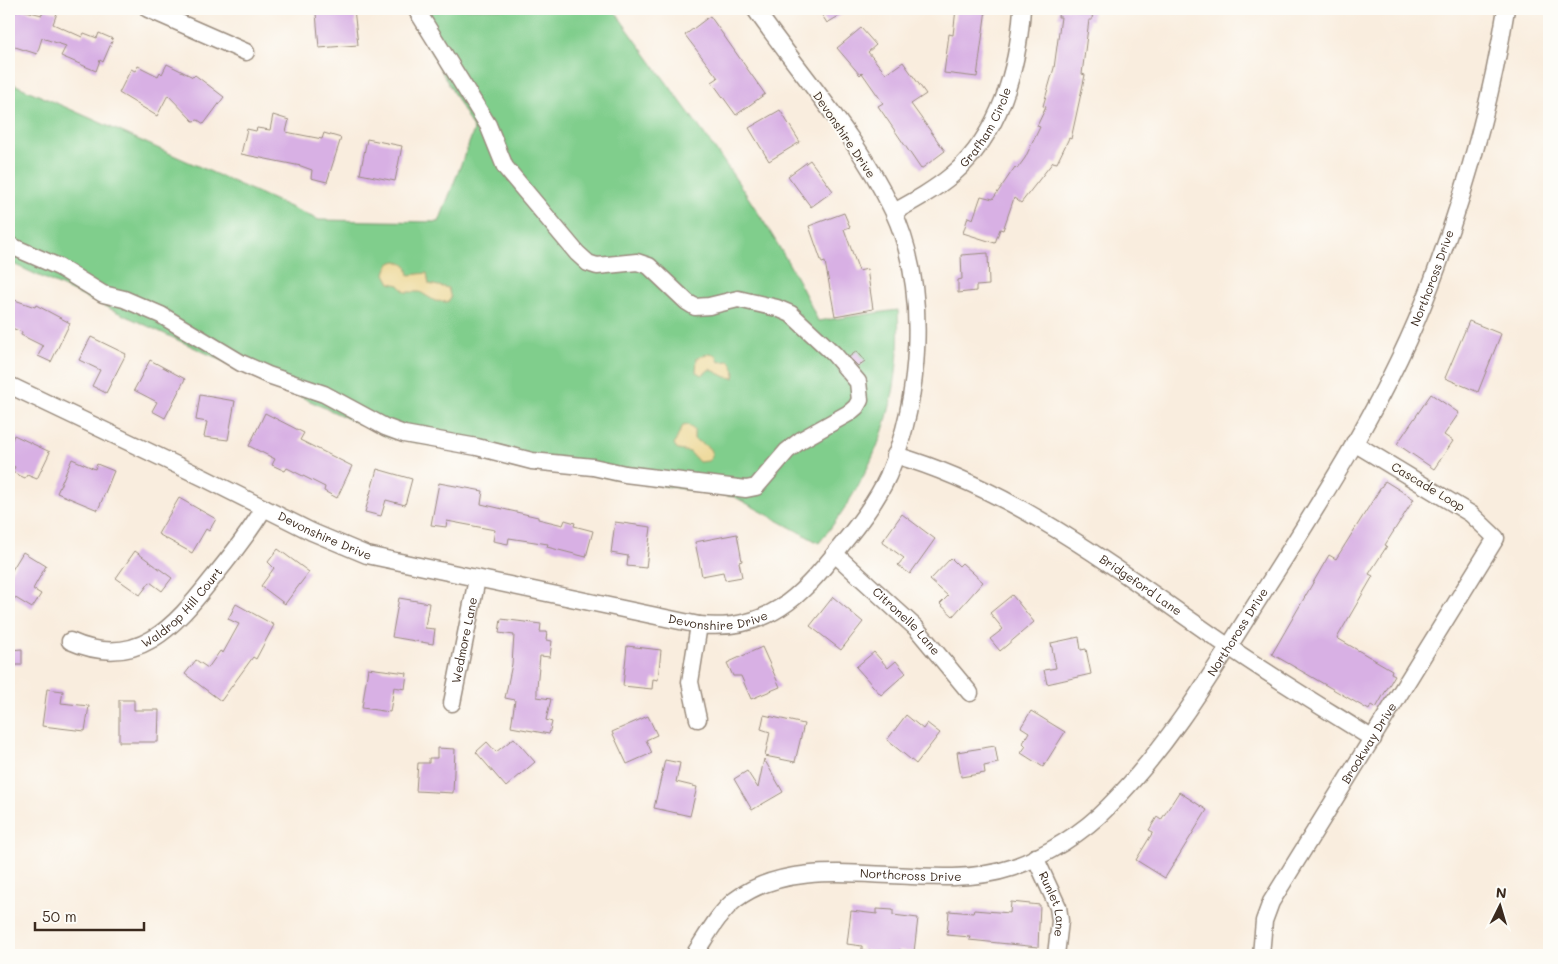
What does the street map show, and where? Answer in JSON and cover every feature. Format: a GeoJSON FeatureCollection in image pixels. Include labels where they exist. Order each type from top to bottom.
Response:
{"type":"FeatureCollection","features":[{"type":"Feature","properties":{"kind":"street"},"geometry":{"type":"LineString","coordinates":[[148,9],[246,52]]}},
{"type":"Feature","properties":{"kind":"street"},"geometry":{"type":"LineString","coordinates":[[9,245],[59,266],[103,294],[124,299],[161,315],[241,363],[268,375],[324,394],[385,427],[404,434],[477,447],[532,461],[593,467],[625,474],[746,489],[756,487],[787,451],[801,440],[856,407],[860,400],[858,382],[834,354],[791,314],[777,308],[738,299],[709,306],[695,306],[687,302],[649,266],[637,262],[597,266],[583,258],[505,167],[488,125],[416,9]]}},
{"type":"Feature","properties":{"kind":"street","name":"Devonshire Drive"},"geometry":{"type":"LineString","coordinates":[[9,385],[312,532],[367,555],[699,625],[735,626],[769,615],[808,583],[835,554],[874,502],[888,476],[905,424],[914,374],[918,321],[912,276],[894,212],[854,145],[755,9]]}},
{"type":"Feature","properties":{"kind":"street","name":"Grafham Circle"},"geometry":{"type":"LineString","coordinates":[[894,212],[920,197],[952,174],[987,134],[1006,94],[1021,26],[1022,9]]}},
{"type":"Feature","properties":{"kind":"street","name":"Northcross Drive"},"geometry":{"type":"LineString","coordinates":[[694,955],[732,903],[753,888],[774,880],[826,874],[920,876],[984,874],[1012,868],[1078,832],[1108,808],[1178,725],[1302,532],[1354,443],[1414,325],[1430,289],[1462,196],[1492,86],[1506,9]]}},
{"type":"Feature","properties":{"kind":"street","name":"Cascade Loop"},"geometry":{"type":"LineString","coordinates":[[1354,443],[1472,514],[1496,538]]}},
{"type":"Feature","properties":{"kind":"street","name":"Bridgeford Lane"},"geometry":{"type":"LineString","coordinates":[[895,455],[952,475],[1016,506],[1228,647],[1373,739]]}},
{"type":"Feature","properties":{"kind":"street","name":"Waldrop Hill Court"},"geometry":{"type":"LineString","coordinates":[[70,641],[84,647],[117,650],[137,647],[162,634],[192,604],[248,534],[264,508]]}},
{"type":"Feature","properties":{"kind":"street","name":"Brookway Drive"},"geometry":{"type":"LineString","coordinates":[[1261,955],[1264,921],[1271,902],[1496,538]]}},
{"type":"Feature","properties":{"kind":"street","name":"Citronelle Lane"},"geometry":{"type":"LineString","coordinates":[[835,554],[916,628],[970,693]]}},
{"type":"Feature","properties":{"kind":"street","name":"Wedmore Lane"},"geometry":{"type":"LineString","coordinates":[[452,703],[477,579]]}},
{"type":"Feature","properties":{"kind":"street"},"geometry":{"type":"LineString","coordinates":[[698,719],[690,682],[699,625]]}},
{"type":"Feature","properties":{"kind":"street","name":"Runlet Lane"},"geometry":{"type":"LineString","coordinates":[[1035,857],[1058,907],[1060,921],[1056,955]]}},
{"type":"Feature","properties":{"kind":"green space"},"geometry":{"type":"Polygon","coordinates":[[[407,9],[613,9],[750,200],[798,280],[818,321],[898,310],[896,375],[882,434],[856,489],[819,543],[735,497],[555,469],[388,437],[9,262],[9,82],[319,220],[439,222],[474,130],[407,9]]]}},
{"type":"Feature","properties":{"kind":"sand"},"geometry":{"type":"Polygon","coordinates":[[[397,261],[407,266],[409,275],[427,273],[429,284],[448,288],[451,298],[448,302],[435,301],[420,292],[405,292],[399,285],[390,283],[385,274],[390,263],[397,261]]]}},
{"type":"Feature","properties":{"kind":"sand"},"geometry":{"type":"Polygon","coordinates":[[[709,353],[716,355],[719,362],[730,361],[735,371],[734,378],[726,377],[710,369],[702,375],[696,372],[697,358],[709,353]]]}},
{"type":"Feature","properties":{"kind":"sand"},"geometry":{"type":"Polygon","coordinates":[[[688,425],[694,430],[694,439],[706,446],[712,453],[712,457],[708,461],[699,462],[690,452],[678,450],[674,444],[680,430],[683,426],[688,425]]]}},
{"type":"Feature","properties":{"kind":"building"},"geometry":{"type":"Polygon","coordinates":[[[18,9],[42,15],[44,9],[57,13],[53,24],[82,37],[84,33],[97,38],[99,33],[113,39],[103,62],[100,60],[96,71],[61,56],[66,46],[42,38],[37,54],[9,45],[9,22],[12,11],[17,12],[18,9]]]}},
{"type":"Feature","properties":{"kind":"building"},"geometry":{"type":"Polygon","coordinates":[[[354,9],[358,45],[319,48],[316,13],[354,9]]]}},
{"type":"Feature","properties":{"kind":"building"},"geometry":{"type":"Polygon","coordinates":[[[818,9],[851,9],[827,23],[818,9]]]}},
{"type":"Feature","properties":{"kind":"building"},"geometry":{"type":"Polygon","coordinates":[[[956,9],[986,9],[977,77],[944,73],[949,34],[953,35],[956,9]]]}},
{"type":"Feature","properties":{"kind":"building"},"geometry":{"type":"Polygon","coordinates":[[[1059,9],[1093,9],[1092,20],[1089,20],[1082,74],[1085,75],[1071,139],[1069,138],[1057,163],[1053,162],[1021,203],[1014,198],[1003,230],[1000,229],[995,243],[963,233],[968,217],[973,219],[981,196],[993,199],[1015,167],[1017,169],[1025,158],[1040,127],[1037,126],[1046,107],[1043,106],[1054,68],[1061,17],[1058,17],[1059,9]]]}},
{"type":"Feature","properties":{"kind":"building"},"geometry":{"type":"Polygon","coordinates":[[[710,16],[765,94],[736,115],[712,82],[718,78],[685,35],[710,16]]]}},
{"type":"Feature","properties":{"kind":"building"},"geometry":{"type":"Polygon","coordinates":[[[861,28],[876,45],[868,52],[886,74],[903,62],[926,94],[911,104],[945,151],[921,169],[878,106],[883,103],[862,73],[860,75],[837,48],[861,28]]]}},
{"type":"Feature","properties":{"kind":"building"},"geometry":{"type":"Polygon","coordinates":[[[167,64],[193,77],[195,75],[224,97],[204,124],[198,120],[193,121],[168,95],[157,116],[119,93],[131,69],[135,71],[138,66],[158,76],[160,72],[162,74],[167,64]]]}},
{"type":"Feature","properties":{"kind":"building"},"geometry":{"type":"Polygon","coordinates":[[[780,110],[800,142],[769,161],[749,128],[780,110]]]}},
{"type":"Feature","properties":{"kind":"building"},"geometry":{"type":"Polygon","coordinates":[[[273,115],[289,120],[286,132],[322,139],[324,133],[341,138],[327,182],[311,178],[312,170],[301,166],[241,154],[247,129],[256,131],[257,128],[270,130],[273,115]]]}},
{"type":"Feature","properties":{"kind":"building"},"geometry":{"type":"Polygon","coordinates":[[[367,139],[402,146],[395,181],[360,174],[367,139]]]}},
{"type":"Feature","properties":{"kind":"building"},"geometry":{"type":"Polygon","coordinates":[[[810,160],[833,191],[811,207],[788,176],[810,160]]]}},
{"type":"Feature","properties":{"kind":"building"},"geometry":{"type":"Polygon","coordinates":[[[844,213],[850,227],[844,229],[859,271],[867,269],[873,309],[835,316],[825,262],[822,263],[809,226],[844,213]]]}},
{"type":"Feature","properties":{"kind":"building"},"geometry":{"type":"Polygon","coordinates":[[[988,253],[989,285],[976,286],[976,291],[958,293],[958,280],[962,279],[961,255],[988,253]]]}},
{"type":"Feature","properties":{"kind":"building"},"geometry":{"type":"Polygon","coordinates":[[[9,298],[35,307],[36,305],[70,323],[51,362],[38,356],[43,346],[21,335],[22,332],[9,327],[9,298]]]}},
{"type":"Feature","properties":{"kind":"building"},"geometry":{"type":"Polygon","coordinates":[[[1469,321],[1501,334],[1478,392],[1445,378],[1469,321]]]}},
{"type":"Feature","properties":{"kind":"building"},"geometry":{"type":"Polygon","coordinates":[[[91,337],[126,354],[106,393],[92,386],[100,370],[79,360],[91,337]]]}},
{"type":"Feature","properties":{"kind":"building"},"geometry":{"type":"Polygon","coordinates":[[[857,351],[865,361],[858,366],[849,357],[857,351]]]}},
{"type":"Feature","properties":{"kind":"building"},"geometry":{"type":"Polygon","coordinates":[[[150,360],[185,379],[165,418],[152,411],[157,402],[134,390],[150,360]]]}},
{"type":"Feature","properties":{"kind":"building"},"geometry":{"type":"Polygon","coordinates":[[[1431,394],[1459,413],[1444,435],[1453,441],[1434,469],[1397,444],[1431,394]]]}},
{"type":"Feature","properties":{"kind":"building"},"geometry":{"type":"Polygon","coordinates":[[[200,395],[235,401],[228,440],[204,437],[207,422],[196,420],[200,395]]]}},
{"type":"Feature","properties":{"kind":"building"},"geometry":{"type":"Polygon","coordinates":[[[265,413],[304,433],[300,440],[352,466],[337,498],[324,491],[325,487],[287,468],[285,471],[272,465],[275,459],[249,446],[265,413]]]}},
{"type":"Feature","properties":{"kind":"building"},"geometry":{"type":"Polygon","coordinates":[[[14,435],[50,452],[37,479],[27,475],[25,478],[12,472],[15,467],[9,464],[9,447],[14,435]]]}},
{"type":"Feature","properties":{"kind":"building"},"geometry":{"type":"Polygon","coordinates":[[[72,459],[95,469],[97,464],[114,471],[98,510],[57,493],[72,459]]]}},
{"type":"Feature","properties":{"kind":"building"},"geometry":{"type":"Polygon","coordinates":[[[377,469],[412,479],[405,505],[386,500],[381,516],[365,512],[377,469]]]}},
{"type":"Feature","properties":{"kind":"building"},"geometry":{"type":"Polygon","coordinates":[[[1385,481],[1414,499],[1385,545],[1387,546],[1369,574],[1373,576],[1337,638],[1392,670],[1391,673],[1395,675],[1376,708],[1371,705],[1369,710],[1272,654],[1329,555],[1336,559],[1385,481]]]}},
{"type":"Feature","properties":{"kind":"building"},"geometry":{"type":"Polygon","coordinates":[[[439,483],[483,491],[481,504],[538,517],[538,519],[563,525],[565,520],[575,523],[574,526],[593,531],[586,557],[547,547],[548,544],[509,538],[508,544],[493,541],[495,530],[447,521],[446,527],[431,525],[439,483]]]}},
{"type":"Feature","properties":{"kind":"building"},"geometry":{"type":"Polygon","coordinates":[[[179,498],[216,519],[209,531],[206,529],[192,553],[158,534],[179,498]]]}},
{"type":"Feature","properties":{"kind":"building"},"geometry":{"type":"Polygon","coordinates":[[[902,514],[935,539],[910,574],[898,565],[904,558],[882,542],[902,514]]]}},
{"type":"Feature","properties":{"kind":"building"},"geometry":{"type":"Polygon","coordinates":[[[615,522],[651,527],[646,568],[627,566],[628,556],[611,553],[615,522]]]}},
{"type":"Feature","properties":{"kind":"building"},"geometry":{"type":"Polygon","coordinates":[[[737,534],[742,561],[739,562],[742,577],[725,580],[723,572],[702,576],[695,542],[737,534]]]}},
{"type":"Feature","properties":{"kind":"building"},"geometry":{"type":"Polygon","coordinates":[[[278,549],[309,572],[285,604],[261,586],[274,568],[268,562],[278,549]]]}},
{"type":"Feature","properties":{"kind":"building"},"geometry":{"type":"Polygon","coordinates":[[[135,551],[172,578],[162,591],[150,582],[140,595],[116,578],[135,551]]]}},
{"type":"Feature","properties":{"kind":"building"},"geometry":{"type":"Polygon","coordinates":[[[23,552],[46,566],[33,589],[41,594],[32,608],[9,594],[9,575],[23,552]]]}},
{"type":"Feature","properties":{"kind":"building"},"geometry":{"type":"Polygon","coordinates":[[[951,558],[959,566],[962,563],[983,582],[953,616],[940,604],[948,596],[930,580],[951,558]]]}},
{"type":"Feature","properties":{"kind":"building"},"geometry":{"type":"Polygon","coordinates":[[[1012,595],[1034,622],[1000,651],[990,639],[1003,629],[990,613],[1012,595]]]}},
{"type":"Feature","properties":{"kind":"building"},"geometry":{"type":"Polygon","coordinates":[[[833,597],[863,622],[841,650],[810,626],[833,597]]]}},
{"type":"Feature","properties":{"kind":"building"},"geometry":{"type":"Polygon","coordinates":[[[399,598],[429,603],[425,628],[435,629],[433,644],[392,637],[399,598]]]}},
{"type":"Feature","properties":{"kind":"building"},"geometry":{"type":"Polygon","coordinates":[[[236,604],[274,625],[256,659],[253,657],[221,701],[185,674],[196,660],[208,668],[220,651],[223,653],[239,624],[228,619],[236,604]]]}},
{"type":"Feature","properties":{"kind":"building"},"geometry":{"type":"Polygon","coordinates":[[[501,619],[541,624],[540,632],[547,632],[546,640],[552,641],[550,657],[540,656],[537,687],[537,697],[551,699],[546,720],[552,722],[549,734],[511,727],[515,700],[505,698],[512,664],[514,635],[499,633],[501,619]]]}},
{"type":"Feature","properties":{"kind":"building"},"geometry":{"type":"Polygon","coordinates":[[[1079,637],[1081,650],[1086,649],[1091,674],[1047,684],[1044,670],[1056,668],[1051,643],[1079,637]]]}},
{"type":"Feature","properties":{"kind":"building"},"geometry":{"type":"Polygon","coordinates":[[[627,646],[661,650],[658,680],[653,679],[652,689],[623,686],[627,646]]]}},
{"type":"Feature","properties":{"kind":"building"},"geometry":{"type":"Polygon","coordinates":[[[762,647],[780,687],[751,699],[741,676],[733,676],[727,663],[762,647]]]}},
{"type":"Feature","properties":{"kind":"building"},"geometry":{"type":"Polygon","coordinates":[[[22,649],[22,665],[9,665],[9,650],[22,649]]]}},
{"type":"Feature","properties":{"kind":"building"},"geometry":{"type":"Polygon","coordinates":[[[874,652],[888,668],[896,661],[906,673],[881,695],[856,667],[874,652]]]}},
{"type":"Feature","properties":{"kind":"building"},"geometry":{"type":"Polygon","coordinates":[[[368,668],[407,673],[405,689],[394,687],[390,712],[362,708],[368,668]]]}},
{"type":"Feature","properties":{"kind":"building"},"geometry":{"type":"Polygon","coordinates":[[[47,689],[63,691],[61,703],[89,706],[85,731],[42,726],[47,689]]]}},
{"type":"Feature","properties":{"kind":"building"},"geometry":{"type":"Polygon","coordinates":[[[119,700],[134,700],[134,710],[159,710],[158,742],[119,742],[119,700]]]}},
{"type":"Feature","properties":{"kind":"building"},"geometry":{"type":"Polygon","coordinates":[[[1031,711],[1065,732],[1043,767],[1021,753],[1026,746],[1023,743],[1029,732],[1021,727],[1031,711]]]}},
{"type":"Feature","properties":{"kind":"building"},"geometry":{"type":"Polygon","coordinates":[[[764,715],[804,724],[795,762],[765,756],[770,732],[761,729],[764,715]]]}},
{"type":"Feature","properties":{"kind":"building"},"geometry":{"type":"Polygon","coordinates":[[[906,715],[923,729],[927,723],[940,733],[916,764],[887,740],[906,715]]]}},
{"type":"Feature","properties":{"kind":"building"},"geometry":{"type":"Polygon","coordinates":[[[648,716],[657,735],[646,740],[652,753],[627,764],[612,732],[648,716]]]}},
{"type":"Feature","properties":{"kind":"building"},"geometry":{"type":"Polygon","coordinates":[[[514,738],[535,762],[506,787],[476,752],[487,742],[496,752],[514,738]]]}},
{"type":"Feature","properties":{"kind":"building"},"geometry":{"type":"Polygon","coordinates":[[[995,746],[998,763],[984,766],[985,773],[961,777],[957,752],[995,746]]]}},
{"type":"Feature","properties":{"kind":"building"},"geometry":{"type":"Polygon","coordinates":[[[437,748],[455,749],[453,793],[416,791],[418,763],[429,763],[429,758],[437,758],[437,748]]]}},
{"type":"Feature","properties":{"kind":"building"},"geometry":{"type":"Polygon","coordinates":[[[764,759],[783,792],[752,810],[734,779],[747,771],[758,788],[764,759]]]}},
{"type":"Feature","properties":{"kind":"building"},"geometry":{"type":"Polygon","coordinates":[[[665,760],[680,763],[676,782],[697,787],[690,816],[654,808],[665,760]]]}},
{"type":"Feature","properties":{"kind":"building"},"geometry":{"type":"Polygon","coordinates":[[[1179,792],[1207,810],[1165,878],[1136,860],[1153,832],[1149,830],[1157,817],[1161,820],[1179,792]]]}},
{"type":"Feature","properties":{"kind":"building"},"geometry":{"type":"Polygon","coordinates":[[[1011,902],[1040,905],[1038,947],[969,940],[970,937],[947,935],[949,911],[973,913],[974,910],[1010,913],[1011,902]]]}},
{"type":"Feature","properties":{"kind":"building"},"geometry":{"type":"Polygon","coordinates":[[[877,909],[893,910],[893,915],[918,918],[914,952],[899,950],[899,954],[862,950],[862,946],[847,944],[851,911],[877,914],[877,909]]]}}]}
